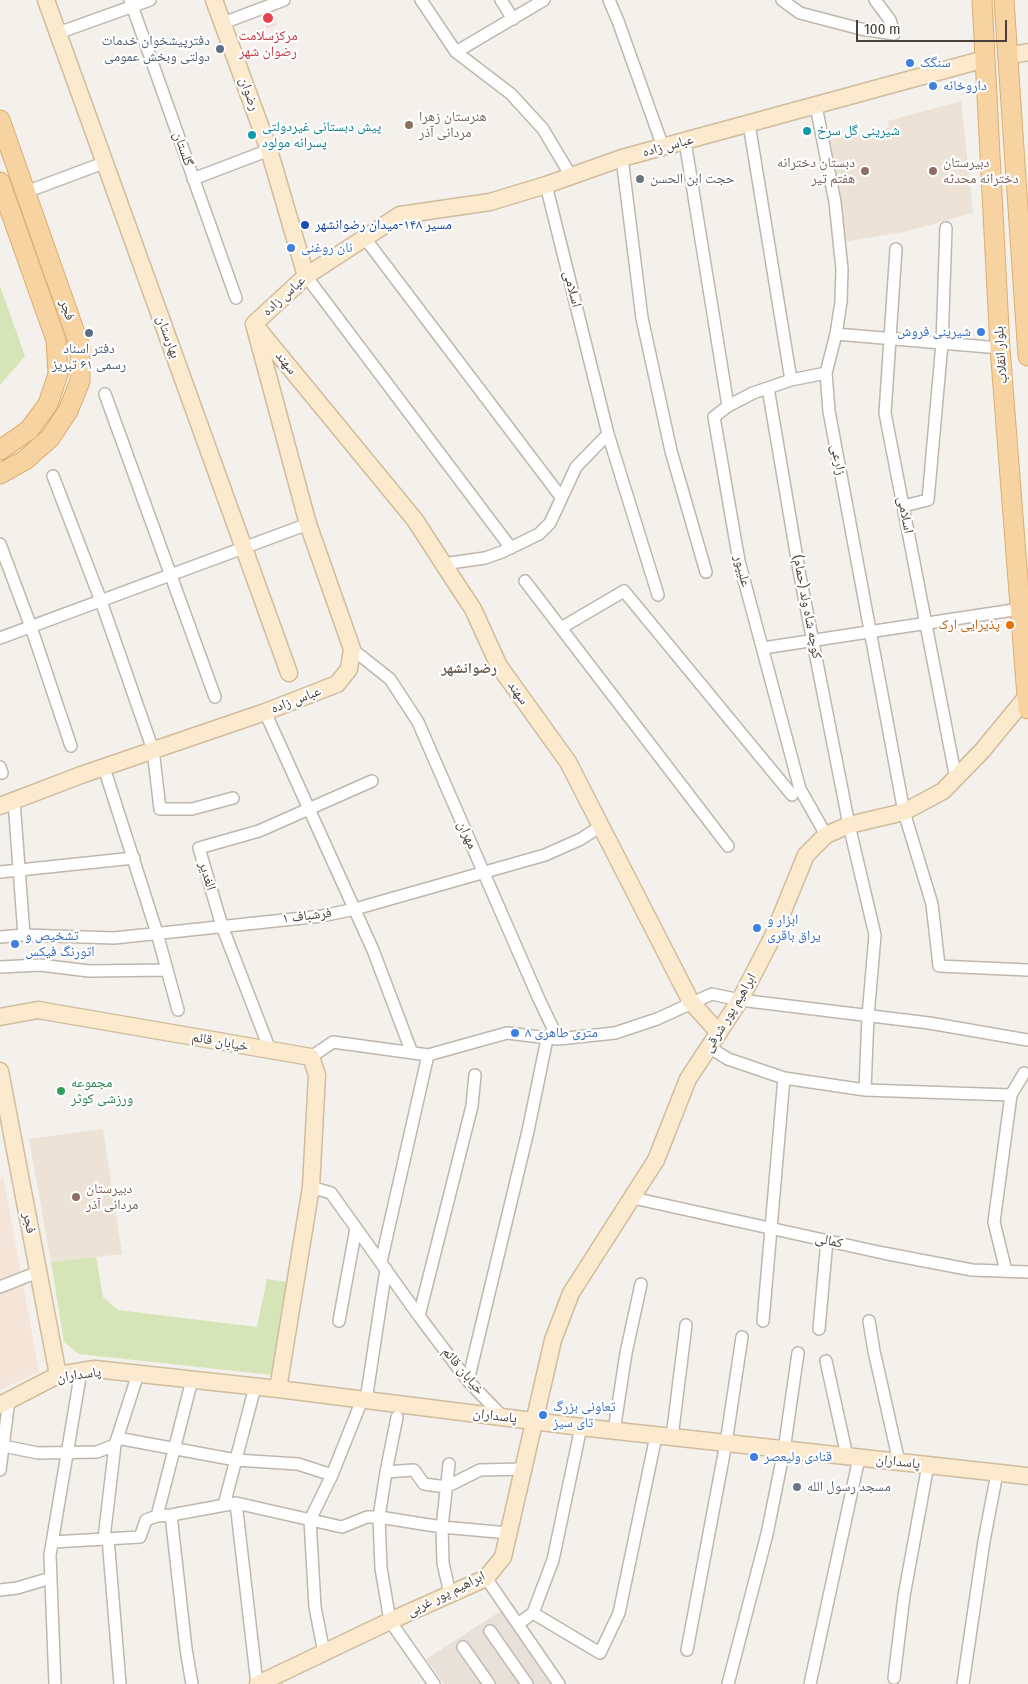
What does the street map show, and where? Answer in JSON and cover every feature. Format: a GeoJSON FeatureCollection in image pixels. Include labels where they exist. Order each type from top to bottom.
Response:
{"type":"FeatureCollection","features":[{"type":"Feature","properties":{"kind":"main road","name":"بلوار انقلاب"},"geometry":{"type":"LineString","coordinates":[[982,0],[1000,348],[1028,700]]}},
{"type":"Feature","properties":{"kind":"main road","name":"بلوار انقلاب"},"geometry":{"type":"LineString","coordinates":[[1004,0],[1007,56],[1022,180],[1023,288],[1028,356]]}},
{"type":"Feature","properties":{"kind":"main road"},"geometry":{"type":"LineString","coordinates":[[985,59],[1007,56]]}},
{"type":"Feature","properties":{"kind":"main road","name":"فجر"},"geometry":{"type":"LineString","coordinates":[[0,120],[80,347],[80,382],[68,412],[50,438],[25,460],[0,474]]}},
{"type":"Feature","properties":{"kind":"main road"},"geometry":{"type":"LineString","coordinates":[[3,190],[26,192]]}},
{"type":"Feature","properties":{"kind":"main road","name":"فجر"},"geometry":{"type":"LineString","coordinates":[[0,450],[29,430],[48,404],[58,374],[56,340],[3,190]]}},
{"type":"Feature","properties":{"kind":"main road"},"geometry":{"type":"LineString","coordinates":[[997,290],[1002,276],[1008,273],[1016,276],[1023,288]]}},
{"type":"Feature","properties":{"kind":"street","name":"بهارستان"},"geometry":{"type":"LineString","coordinates":[[46,0],[289,673]]}},
{"type":"Feature","properties":{"kind":"street"},"geometry":{"type":"LineString","coordinates":[[58,32],[131,3],[150,0]]}},
{"type":"Feature","properties":{"kind":"street","name":"رضوان"},"geometry":{"type":"LineString","coordinates":[[214,0],[269,150],[306,276]]}},
{"type":"Feature","properties":{"kind":"street"},"geometry":{"type":"LineString","coordinates":[[223,23],[284,0]]}},
{"type":"Feature","properties":{"kind":"street"},"geometry":{"type":"LineString","coordinates":[[421,0],[456,52],[511,94],[543,129],[571,176]]}},
{"type":"Feature","properties":{"kind":"street"},"geometry":{"type":"LineString","coordinates":[[501,0],[512,19]]}},
{"type":"Feature","properties":{"kind":"street"},"geometry":{"type":"LineString","coordinates":[[456,52],[544,0]]}},
{"type":"Feature","properties":{"kind":"street"},"geometry":{"type":"LineString","coordinates":[[609,0],[663,147]]}},
{"type":"Feature","properties":{"kind":"street"},"geometry":{"type":"LineString","coordinates":[[782,0],[800,13],[894,34],[890,20],[875,0]]}},
{"type":"Feature","properties":{"kind":"street","name":"گلستان"},"geometry":{"type":"LineString","coordinates":[[131,3],[236,298]]}},
{"type":"Feature","properties":{"kind":"street"},"geometry":{"type":"LineString","coordinates":[[1007,56],[1028,52]]}},
{"type":"Feature","properties":{"kind":"street","name":"عباس زاده"},"geometry":{"type":"LineString","coordinates":[[7,803],[265,712],[337,684],[349,669],[352,649],[308,524],[254,324],[306,276],[400,215],[490,202],[546,185],[622,158],[985,59]]}},
{"type":"Feature","properties":{"kind":"street","name":"زارعی"},"geometry":{"type":"LineString","coordinates":[[816,106],[835,202],[842,268],[841,302],[836,334],[826,372],[829,411],[904,812],[932,904],[939,966],[1028,970]]}},
{"type":"Feature","properties":{"kind":"street"},"geometry":{"type":"LineString","coordinates":[[749,124],[791,380]]}},
{"type":"Feature","properties":{"kind":"street"},"geometry":{"type":"LineString","coordinates":[[685,141],[728,406]]}},
{"type":"Feature","properties":{"kind":"street"},"geometry":{"type":"LineString","coordinates":[[193,179],[269,150]]}},
{"type":"Feature","properties":{"kind":"street"},"geometry":{"type":"LineString","coordinates":[[622,158],[642,318],[671,451],[706,572]]}},
{"type":"Feature","properties":{"kind":"street"},"geometry":{"type":"LineString","coordinates":[[26,192],[106,162]]}},
{"type":"Feature","properties":{"kind":"street","name":"اسلامی"},"geometry":{"type":"LineString","coordinates":[[546,185],[608,434],[658,595]]}},
{"type":"Feature","properties":{"kind":"street"},"geometry":{"type":"LineString","coordinates":[[903,506],[928,500],[942,343],[946,228]]}},
{"type":"Feature","properties":{"kind":"street"},"geometry":{"type":"LineString","coordinates":[[364,237],[561,497]]}},
{"type":"Feature","properties":{"kind":"street","name":"اسلامی"},"geometry":{"type":"LineString","coordinates":[[896,249],[885,412],[956,779]]}},
{"type":"Feature","properties":{"kind":"street"},"geometry":{"type":"LineString","coordinates":[[306,276],[511,548]]}},
{"type":"Feature","properties":{"kind":"street","name":"سهند"},"geometry":{"type":"LineString","coordinates":[[254,324],[415,520],[473,609],[499,666],[568,762],[691,1002],[718,1033]]}},
{"type":"Feature","properties":{"kind":"street"},"geometry":{"type":"LineString","coordinates":[[836,334],[1000,348]]}},
{"type":"Feature","properties":{"kind":"street","name":"علیپور"},"geometry":{"type":"LineString","coordinates":[[826,372],[791,380],[752,393],[728,406],[714,417],[739,560],[762,648],[800,789],[826,836]]}},
{"type":"Feature","properties":{"kind":"street","name":"کوچه شاه ولد (حمام)"},"geometry":{"type":"LineString","coordinates":[[768,388],[800,576],[849,825],[875,935],[868,1016],[865,1090]]}},
{"type":"Feature","properties":{"kind":"street"},"geometry":{"type":"LineString","coordinates":[[105,394],[215,697]]}},
{"type":"Feature","properties":{"kind":"street"},"geometry":{"type":"LineString","coordinates":[[443,564],[485,558],[539,534],[550,523],[576,467],[608,434]]}},
{"type":"Feature","properties":{"kind":"street"},"geometry":{"type":"LineString","coordinates":[[53,476],[101,601],[153,750],[160,808],[192,808],[233,798]]}},
{"type":"Feature","properties":{"kind":"street"},"geometry":{"type":"LineString","coordinates":[[0,638],[308,524]]}},
{"type":"Feature","properties":{"kind":"street"},"geometry":{"type":"LineString","coordinates":[[0,544],[31,627],[71,746]]}},
{"type":"Feature","properties":{"kind":"street"},"geometry":{"type":"LineString","coordinates":[[526,581],[728,846]]}},
{"type":"Feature","properties":{"kind":"street"},"geometry":{"type":"LineString","coordinates":[[561,628],[624,591],[792,795]]}},
{"type":"Feature","properties":{"kind":"street"},"geometry":{"type":"LineString","coordinates":[[762,648],[1020,609]]}},
{"type":"Feature","properties":{"kind":"street","name":"مهران"},"geometry":{"type":"LineString","coordinates":[[352,649],[390,680],[418,722],[538,998],[552,1039]]}},
{"type":"Feature","properties":{"kind":"street","name":"ابراهیم پور شرقی"},"geometry":{"type":"LineString","coordinates":[[533,1421],[553,1340],[571,1293],[656,1160],[688,1079],[740,1000],[772,938],[806,855],[826,836],[849,825],[904,812],[943,791],[982,752],[1028,700]]}},
{"type":"Feature","properties":{"kind":"street"},"geometry":{"type":"LineString","coordinates":[[265,712],[374,950],[412,1053]]}},
{"type":"Feature","properties":{"kind":"street"},"geometry":{"type":"LineString","coordinates":[[107,777],[134,858],[178,1010]]}},
{"type":"Feature","properties":{"kind":"street","name":"الغدیر"},"geometry":{"type":"LineString","coordinates":[[270,1050],[222,926],[199,848],[259,831],[372,781]]}},
{"type":"Feature","properties":{"kind":"street"},"geometry":{"type":"LineString","coordinates":[[7,803],[20,870],[24,935]]}},
{"type":"Feature","properties":{"kind":"street","name":"فرشباف ۱"},"geometry":{"type":"LineString","coordinates":[[0,937],[24,935],[114,938],[322,916],[355,909],[545,855],[581,839],[601,826]]}},
{"type":"Feature","properties":{"kind":"street"},"geometry":{"type":"LineString","coordinates":[[0,872],[134,858]]}},
{"type":"Feature","properties":{"kind":"street"},"geometry":{"type":"LineString","coordinates":[[0,967],[40,965],[90,971],[167,970]]}},
{"type":"Feature","properties":{"kind":"street"},"geometry":{"type":"LineString","coordinates":[[278,1389],[311,1188],[317,1075],[311,1057],[333,1042],[428,1054],[507,1033],[552,1039],[615,1033],[657,1019],[712,994],[740,1000],[929,1023],[1028,1040]]}},
{"type":"Feature","properties":{"kind":"street","name":"خیابان قائم"},"geometry":{"type":"LineString","coordinates":[[0,1017],[38,1010],[311,1057]]}},
{"type":"Feature","properties":{"kind":"street"},"geometry":{"type":"LineString","coordinates":[[468,1381],[552,1039]]}},
{"type":"Feature","properties":{"kind":"street"},"geometry":{"type":"LineString","coordinates":[[709,1047],[728,1058],[784,1078],[865,1090],[1011,1095]]}},
{"type":"Feature","properties":{"kind":"street"},"geometry":{"type":"LineString","coordinates":[[324,1653],[315,1607],[310,1520],[332,1475],[364,1400],[383,1266],[428,1054]]}},
{"type":"Feature","properties":{"kind":"street","name":"فجر"},"geometry":{"type":"LineString","coordinates":[[0,1071],[58,1375]]}},
{"type":"Feature","properties":{"kind":"street"},"geometry":{"type":"LineString","coordinates":[[1006,1271],[994,1222],[1011,1095],[1024,1073]]}},
{"type":"Feature","properties":{"kind":"street"},"geometry":{"type":"LineString","coordinates":[[419,1316],[472,1106],[475,1075]]}},
{"type":"Feature","properties":{"kind":"street"},"geometry":{"type":"LineString","coordinates":[[763,1321],[784,1078]]}},
{"type":"Feature","properties":{"kind":"street","name":"خیابان قائم"},"geometry":{"type":"LineString","coordinates":[[311,1188],[332,1193],[419,1316],[468,1381],[504,1418]]}},
{"type":"Feature","properties":{"kind":"street","name":"کمالی"},"geometry":{"type":"LineString","coordinates":[[632,1198],[972,1270],[1028,1272]]}},
{"type":"Feature","properties":{"kind":"street"},"geometry":{"type":"LineString","coordinates":[[339,1321],[356,1228]]}},
{"type":"Feature","properties":{"kind":"street"},"geometry":{"type":"LineString","coordinates":[[819,1329],[826,1240]]}},
{"type":"Feature","properties":{"kind":"street"},"geometry":{"type":"LineString","coordinates":[[0,1286],[38,1272]]}},
{"type":"Feature","properties":{"kind":"street"},"geometry":{"type":"LineString","coordinates":[[614,1431],[626,1353],[641,1284]]}},
{"type":"Feature","properties":{"kind":"street"},"geometry":{"type":"LineString","coordinates":[[869,1321],[899,1462]]}},
{"type":"Feature","properties":{"kind":"street"},"geometry":{"type":"LineString","coordinates":[[533,1613],[600,1653],[620,1613],[664,1436],[686,1325]]}},
{"type":"Feature","properties":{"kind":"street"},"geometry":{"type":"LineString","coordinates":[[687,1650],[726,1443],[742,1338]]}},
{"type":"Feature","properties":{"kind":"street"},"geometry":{"type":"LineString","coordinates":[[728,1684],[767,1534],[784,1450],[798,1353]]}},
{"type":"Feature","properties":{"kind":"street"},"geometry":{"type":"LineString","coordinates":[[810,1684],[853,1457],[826,1361]]}},
{"type":"Feature","properties":{"kind":"street","name":"پاسداران"},"geometry":{"type":"LineString","coordinates":[[4,1403],[58,1375],[96,1370],[278,1389],[614,1431],[1028,1476]]}},
{"type":"Feature","properties":{"kind":"street"},"geometry":{"type":"LineString","coordinates":[[55,1684],[50,1555],[81,1372]]}},
{"type":"Feature","properties":{"kind":"street"},"geometry":{"type":"LineString","coordinates":[[120,1684],[106,1538],[116,1441],[138,1374]]}},
{"type":"Feature","properties":{"kind":"street"},"geometry":{"type":"LineString","coordinates":[[157,1516],[192,1380]]}},
{"type":"Feature","properties":{"kind":"street"},"geometry":{"type":"LineString","coordinates":[[224,1505],[255,1387]]}},
{"type":"Feature","properties":{"kind":"street"},"geometry":{"type":"LineString","coordinates":[[0,1470],[3,1446],[4,1403]]}},
{"type":"Feature","properties":{"kind":"street"},"geometry":{"type":"LineString","coordinates":[[398,1417],[386,1472],[379,1517],[381,1568],[390,1621],[434,1684]]}},
{"type":"Feature","properties":{"kind":"street","name":"ابراهیم پور غربی"},"geometry":{"type":"LineString","coordinates":[[258,1684],[486,1578],[503,1557],[533,1421]]}},
{"type":"Feature","properties":{"kind":"street"},"geometry":{"type":"LineString","coordinates":[[518,1624],[533,1613],[553,1560],[581,1427]]}},
{"type":"Feature","properties":{"kind":"street"},"geometry":{"type":"LineString","coordinates":[[3,1446],[38,1453],[96,1452],[116,1441],[174,1448],[236,1460],[298,1464],[332,1475]]}},
{"type":"Feature","properties":{"kind":"street"},"geometry":{"type":"LineString","coordinates":[[449,1464],[442,1527],[442,1563],[450,1594]]}},
{"type":"Feature","properties":{"kind":"street"},"geometry":{"type":"LineString","coordinates":[[894,1678],[904,1596],[928,1465]]}},
{"type":"Feature","properties":{"kind":"street"},"geometry":{"type":"LineString","coordinates":[[386,1472],[414,1470],[424,1484],[446,1487],[480,1470],[523,1469]]}},
{"type":"Feature","properties":{"kind":"street"},"geometry":{"type":"LineString","coordinates":[[963,1684],[984,1541],[997,1473]]}},
{"type":"Feature","properties":{"kind":"street"},"geometry":{"type":"LineString","coordinates":[[52,1542],[140,1537],[146,1520],[157,1516],[236,1503],[342,1527],[367,1517],[379,1517],[442,1527],[509,1533]]}},
{"type":"Feature","properties":{"kind":"street"},"geometry":{"type":"LineString","coordinates":[[236,1503],[258,1684]]}},
{"type":"Feature","properties":{"kind":"street"},"geometry":{"type":"LineString","coordinates":[[171,1515],[186,1649],[192,1684]]}},
{"type":"Feature","properties":{"kind":"street"},"geometry":{"type":"LineString","coordinates":[[0,1590],[17,1588],[51,1578]]}},
{"type":"Feature","properties":{"kind":"street"},"geometry":{"type":"LineString","coordinates":[[486,1578],[559,1684]]}},
{"type":"Feature","properties":{"kind":"street"},"geometry":{"type":"LineString","coordinates":[[490,1631],[527,1684]]}},
{"type":"Feature","properties":{"kind":"street"},"geometry":{"type":"LineString","coordinates":[[463,1647],[489,1684]]}},
{"type":"Feature","properties":{"kind":"shaded area","name":"مرکزسلامت رضوان شهر"},"geometry":{"type":"Polygon","coordinates":[[[271,7],[277,25],[267,29],[260,11],[271,7]]]}},
{"type":"Feature","properties":{"kind":"shaded area"},"geometry":{"type":"Polygon","coordinates":[[[961,101],[973,213],[908,231],[844,242],[826,141],[889,128],[888,121],[961,101]]]}},
{"type":"Feature","properties":{"kind":"shaded area","name":"دبیرستان مردانی آذر"},"geometry":{"type":"Polygon","coordinates":[[[103,1129],[122,1254],[51,1262],[29,1139],[103,1129]]]}},
{"type":"Feature","properties":{"kind":"shaded area"},"geometry":{"type":"Polygon","coordinates":[[[3,1176],[39,1372],[0,1390],[0,1178],[3,1176]]]}},
{"type":"Feature","properties":{"kind":"shaded area"},"geometry":{"type":"Polygon","coordinates":[[[501,1611],[550,1684],[444,1684],[426,1659],[501,1611]]]}},
{"type":"Feature","properties":{"kind":"green space"},"geometry":{"type":"Polygon","coordinates":[[[0,286],[25,356],[0,385],[0,286]]]}},
{"type":"Feature","properties":{"kind":"green space"},"geometry":{"type":"Polygon","coordinates":[[[96,1257],[103,1297],[118,1310],[257,1327],[267,1279],[287,1282],[272,1375],[79,1354],[64,1342],[51,1262],[96,1257]]]}},
{"type":"Feature","properties":{"kind":"place","name":"مرکزسلامت رضوان شهر"},"geometry":{"type":"Point","coordinates":[268,18]}},
{"type":"Feature","properties":{"kind":"place","name":"دفترپیشخوان خدمات دولتی وبخش عمومی"},"geometry":{"type":"Point","coordinates":[220,49]}},
{"type":"Feature","properties":{"kind":"place","name":"سنگک"},"geometry":{"type":"Point","coordinates":[910,63]}},
{"type":"Feature","properties":{"kind":"place","name":"داروخانه"},"geometry":{"type":"Point","coordinates":[933,86]}},
{"type":"Feature","properties":{"kind":"place","name":"هنرستان زهرا مردانی آذر"},"geometry":{"type":"Point","coordinates":[409,125]}},
{"type":"Feature","properties":{"kind":"place","name":"شیرینی گل سرخ"},"geometry":{"type":"Point","coordinates":[807,131]}},
{"type":"Feature","properties":{"kind":"place","name":"پیش دبستانی غیردولتی پسرانه مولود"},"geometry":{"type":"Point","coordinates":[252,135]}},
{"type":"Feature","properties":{"kind":"place","name":"دبستان دخترانه هفتم تیر"},"geometry":{"type":"Point","coordinates":[865,171]}},
{"type":"Feature","properties":{"kind":"place","name":"دبیرستان دخترانه محدثه"},"geometry":{"type":"Point","coordinates":[933,171]}},
{"type":"Feature","properties":{"kind":"place","name":"حجت ابن الحسن"},"geometry":{"type":"Point","coordinates":[640,179]}},
{"type":"Feature","properties":{"kind":"place","name":"مسیر ۱۴۸-میدان رضوانشهر"},"geometry":{"type":"Point","coordinates":[305,225]}},
{"type":"Feature","properties":{"kind":"place","name":"نان روغنی"},"geometry":{"type":"Point","coordinates":[291,248]}},
{"type":"Feature","properties":{"kind":"place","name":"شیرینی فروش"},"geometry":{"type":"Point","coordinates":[981,332]}},
{"type":"Feature","properties":{"kind":"place","name":"دفتر اسناد رسمی ۶۱ تبریز"},"geometry":{"type":"Point","coordinates":[89,333]}},
{"type":"Feature","properties":{"kind":"place","name":"پذیرایی ارک"},"geometry":{"type":"Point","coordinates":[1010,625]}},
{"type":"Feature","properties":{"kind":"place","name":"ابزار و یراق باقری"},"geometry":{"type":"Point","coordinates":[757,928]}},
{"type":"Feature","properties":{"kind":"place","name":"تشخیص و اتورنگ فیکس"},"geometry":{"type":"Point","coordinates":[15,944]}},
{"type":"Feature","properties":{"kind":"place","name":"۸ متری طاهری"},"geometry":{"type":"Point","coordinates":[515,1033]}},
{"type":"Feature","properties":{"kind":"place","name":"مجموعه ورزشی کوثر"},"geometry":{"type":"Point","coordinates":[61,1091]}},
{"type":"Feature","properties":{"kind":"place","name":"دبیرستان مردانی آذر"},"geometry":{"type":"Point","coordinates":[76,1197]}},
{"type":"Feature","properties":{"kind":"place","name":"تعاونی بزرگ تای سیز"},"geometry":{"type":"Point","coordinates":[543,1415]}},
{"type":"Feature","properties":{"kind":"place","name":"قنادی ولیعصر"},"geometry":{"type":"Point","coordinates":[754,1457]}},
{"type":"Feature","properties":{"kind":"place","name":"مسجد رسول الله"},"geometry":{"type":"Point","coordinates":[797,1487]}},
{"type":"Feature","properties":{"kind":"district","name":"رضوانشهر"},"geometry":{"type":"Point","coordinates":[469,669]}}]}
